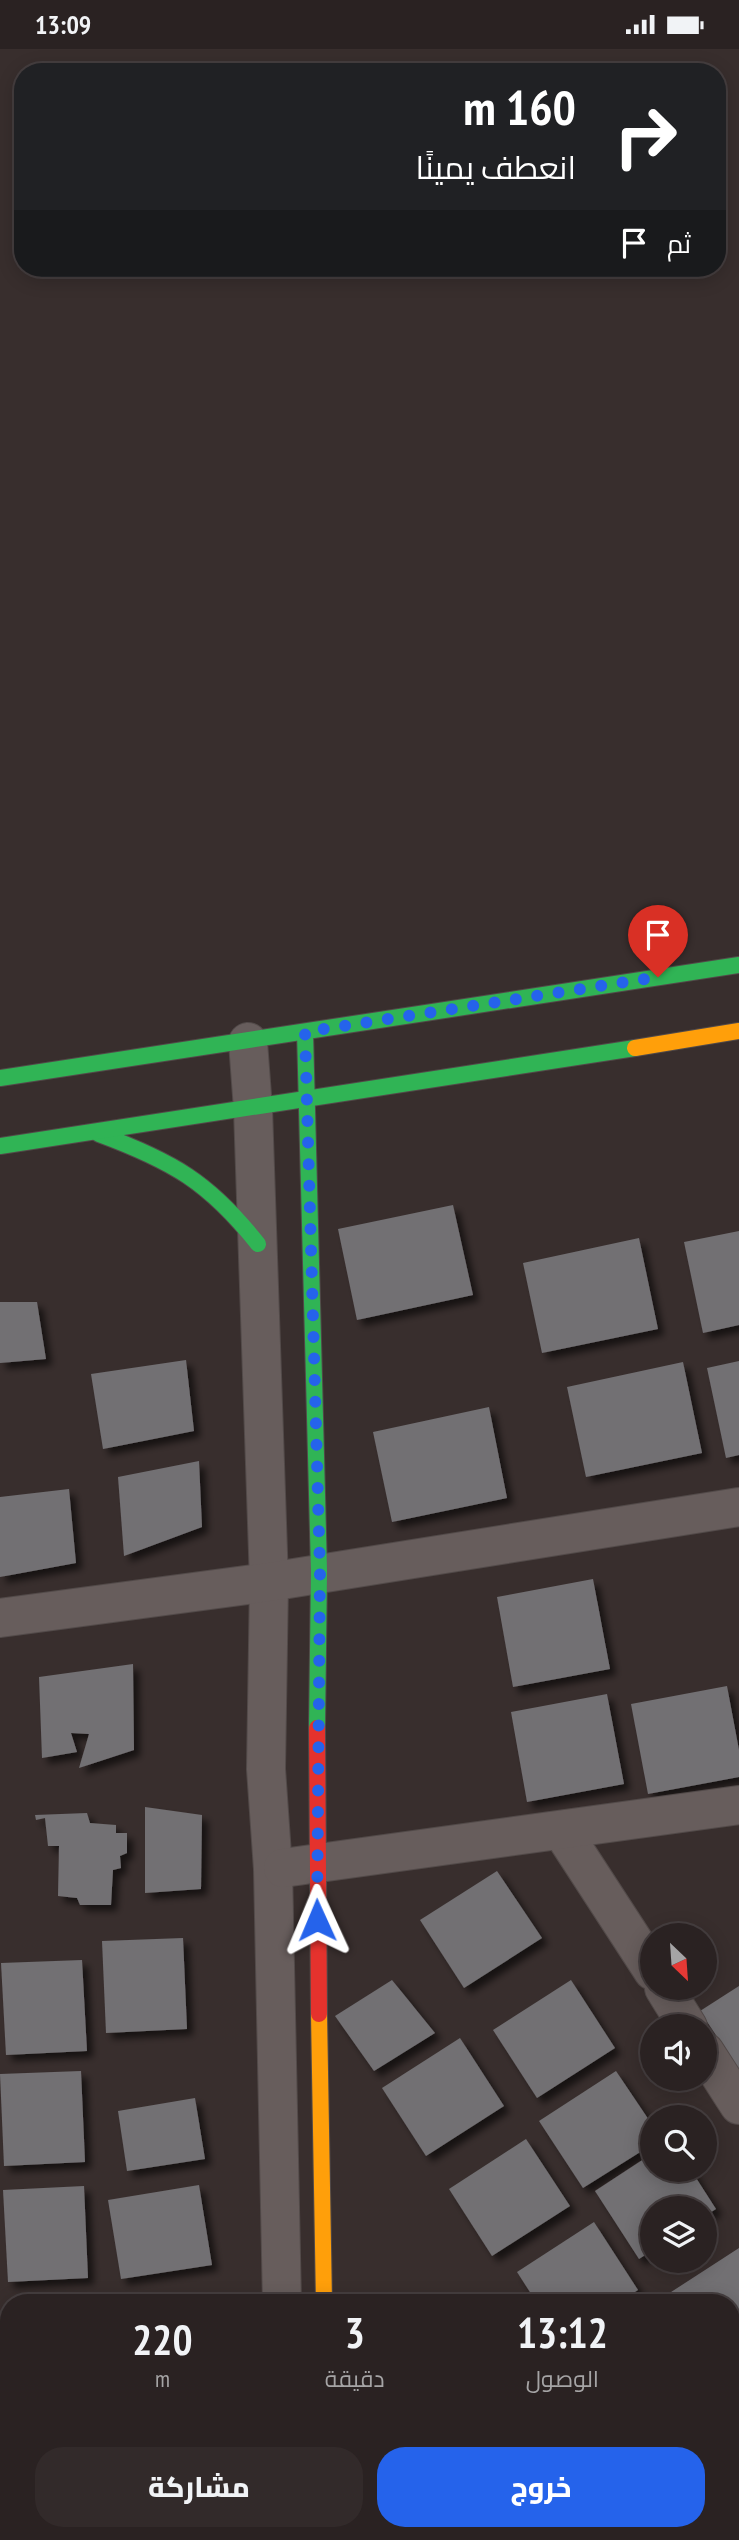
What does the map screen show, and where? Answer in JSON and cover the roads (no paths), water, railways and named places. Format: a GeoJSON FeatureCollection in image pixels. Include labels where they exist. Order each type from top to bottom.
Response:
{"type":"FeatureCollection","features":[{"type":"Feature","properties":{"kind":"street"},"geometry":{"type":"LineString","coordinates":[[0,1078],[739,965]]}},
{"type":"Feature","properties":{"kind":"street"},"geometry":{"type":"LineString","coordinates":[[0,1146],[253,1109],[739,1031]]}},
{"type":"Feature","properties":{"kind":"street"},"geometry":{"type":"LineString","coordinates":[[305,1032],[320,1571],[316,1865],[324,2294]]}},
{"type":"Feature","properties":{"kind":"street"},"geometry":{"type":"LineString","coordinates":[[248,1042],[253,1109],[269,1582],[266,1769],[272,1869],[282,2294]]}},
{"type":"Feature","properties":{"kind":"street"},"geometry":{"type":"LineString","coordinates":[[94,1132],[161,1156],[199,1180],[232,1208],[258,1244]]}},
{"type":"Feature","properties":{"kind":"street"},"geometry":{"type":"LineString","coordinates":[[0,1618],[269,1582],[320,1571],[739,1507]]}},
{"type":"Feature","properties":{"kind":"street"},"geometry":{"type":"LineString","coordinates":[[272,1869],[739,1805]]}},
{"type":"Feature","properties":{"kind":"street"},"geometry":{"type":"LineString","coordinates":[[562,1831],[640,1951]]}},
{"type":"Feature","properties":{"kind":"street"},"geometry":{"type":"LineString","coordinates":[[717,2071],[739,2105]]}}]}
